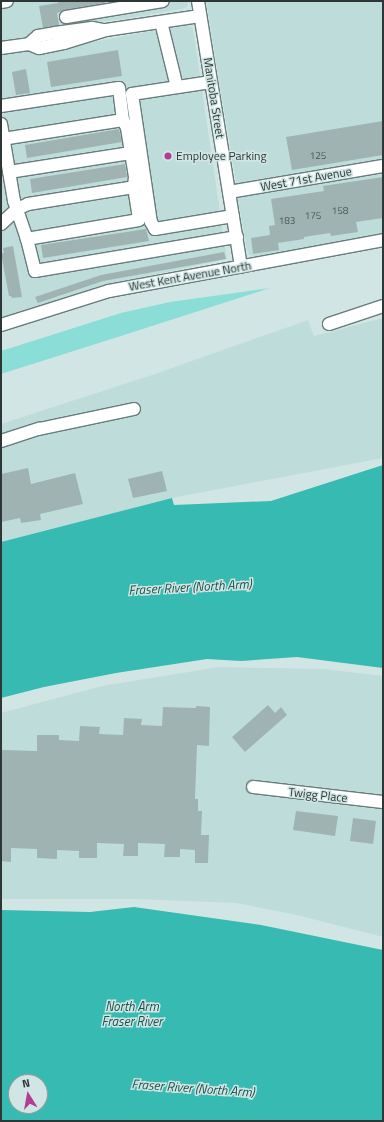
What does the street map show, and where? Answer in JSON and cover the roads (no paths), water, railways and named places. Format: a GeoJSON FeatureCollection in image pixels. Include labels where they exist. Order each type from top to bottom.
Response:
{"type":"FeatureCollection","features":[{"type":"Feature","properties":{"kind":"street"},"geometry":{"type":"LineString","coordinates":[[1,2],[7,1]]}},
{"type":"Feature","properties":{"kind":"street"},"geometry":{"type":"LineString","coordinates":[[66,17],[163,1]]}},
{"type":"Feature","properties":{"kind":"street","name":"Manitoba Street"},"geometry":{"type":"LineString","coordinates":[[198,1],[241,267]]}},
{"type":"Feature","properties":{"kind":"street"},"geometry":{"type":"LineString","coordinates":[[1,48],[29,44],[39,48],[64,43],[106,30],[200,16]]}},
{"type":"Feature","properties":{"kind":"street"},"geometry":{"type":"LineString","coordinates":[[161,22],[177,87]]}},
{"type":"Feature","properties":{"kind":"street"},"geometry":{"type":"LineString","coordinates":[[29,44],[38,36],[92,28],[106,30]]}},
{"type":"Feature","properties":{"kind":"street"},"geometry":{"type":"LineString","coordinates":[[211,82],[132,94],[151,222],[155,229],[233,216]]}},
{"type":"Feature","properties":{"kind":"street"},"geometry":{"type":"LineString","coordinates":[[1,106],[119,88],[123,120],[135,177],[134,186],[139,220],[27,239]]}},
{"type":"Feature","properties":{"kind":"street"},"geometry":{"type":"LineString","coordinates":[[3,139],[123,120]]}},
{"type":"Feature","properties":{"kind":"street"},"geometry":{"type":"LineString","coordinates":[[1,124],[9,172],[7,195],[17,209],[27,239],[35,271],[237,237]]}},
{"type":"Feature","properties":{"kind":"street"},"geometry":{"type":"LineString","coordinates":[[9,172],[131,153]]}},
{"type":"Feature","properties":{"kind":"street","name":"West 71st Avenue"},"geometry":{"type":"LineString","coordinates":[[229,192],[383,166]]}},
{"type":"Feature","properties":{"kind":"street"},"geometry":{"type":"LineString","coordinates":[[1,224],[17,209],[28,204],[134,186]]}},
{"type":"Feature","properties":{"kind":"street","name":"West Kent Avenue North"},"geometry":{"type":"LineString","coordinates":[[1,322],[109,291],[383,240]]}},
{"type":"Feature","properties":{"kind":"street"},"geometry":{"type":"LineString","coordinates":[[329,324],[383,306]]}},
{"type":"Feature","properties":{"kind":"street"},"geometry":{"type":"LineString","coordinates":[[1,441],[39,429],[134,409]]}},
{"type":"Feature","properties":{"kind":"street","name":"Twigg Place"},"geometry":{"type":"LineString","coordinates":[[253,788],[383,802]]}},
{"type":"Feature","properties":{"kind":"water","name":"Fraser River (North Arm)"},"geometry":{"type":"Polygon","coordinates":[[[383,465],[383,668],[297,657],[241,661],[207,659],[116,673],[44,687],[1,698],[1,542],[172,498],[174,505],[271,501],[383,465]]]}},
{"type":"Feature","properties":{"kind":"water","name":"North Arm Fraser River"},"geometry":{"type":"Polygon","coordinates":[[[134,907],[261,925],[383,950],[383,1121],[1,1121],[1,910],[90,912],[134,907]]]}},
{"type":"Feature","properties":{"kind":"place","name":"Employee Parking"},"geometry":{"type":"Point","coordinates":[168,156]}}]}
